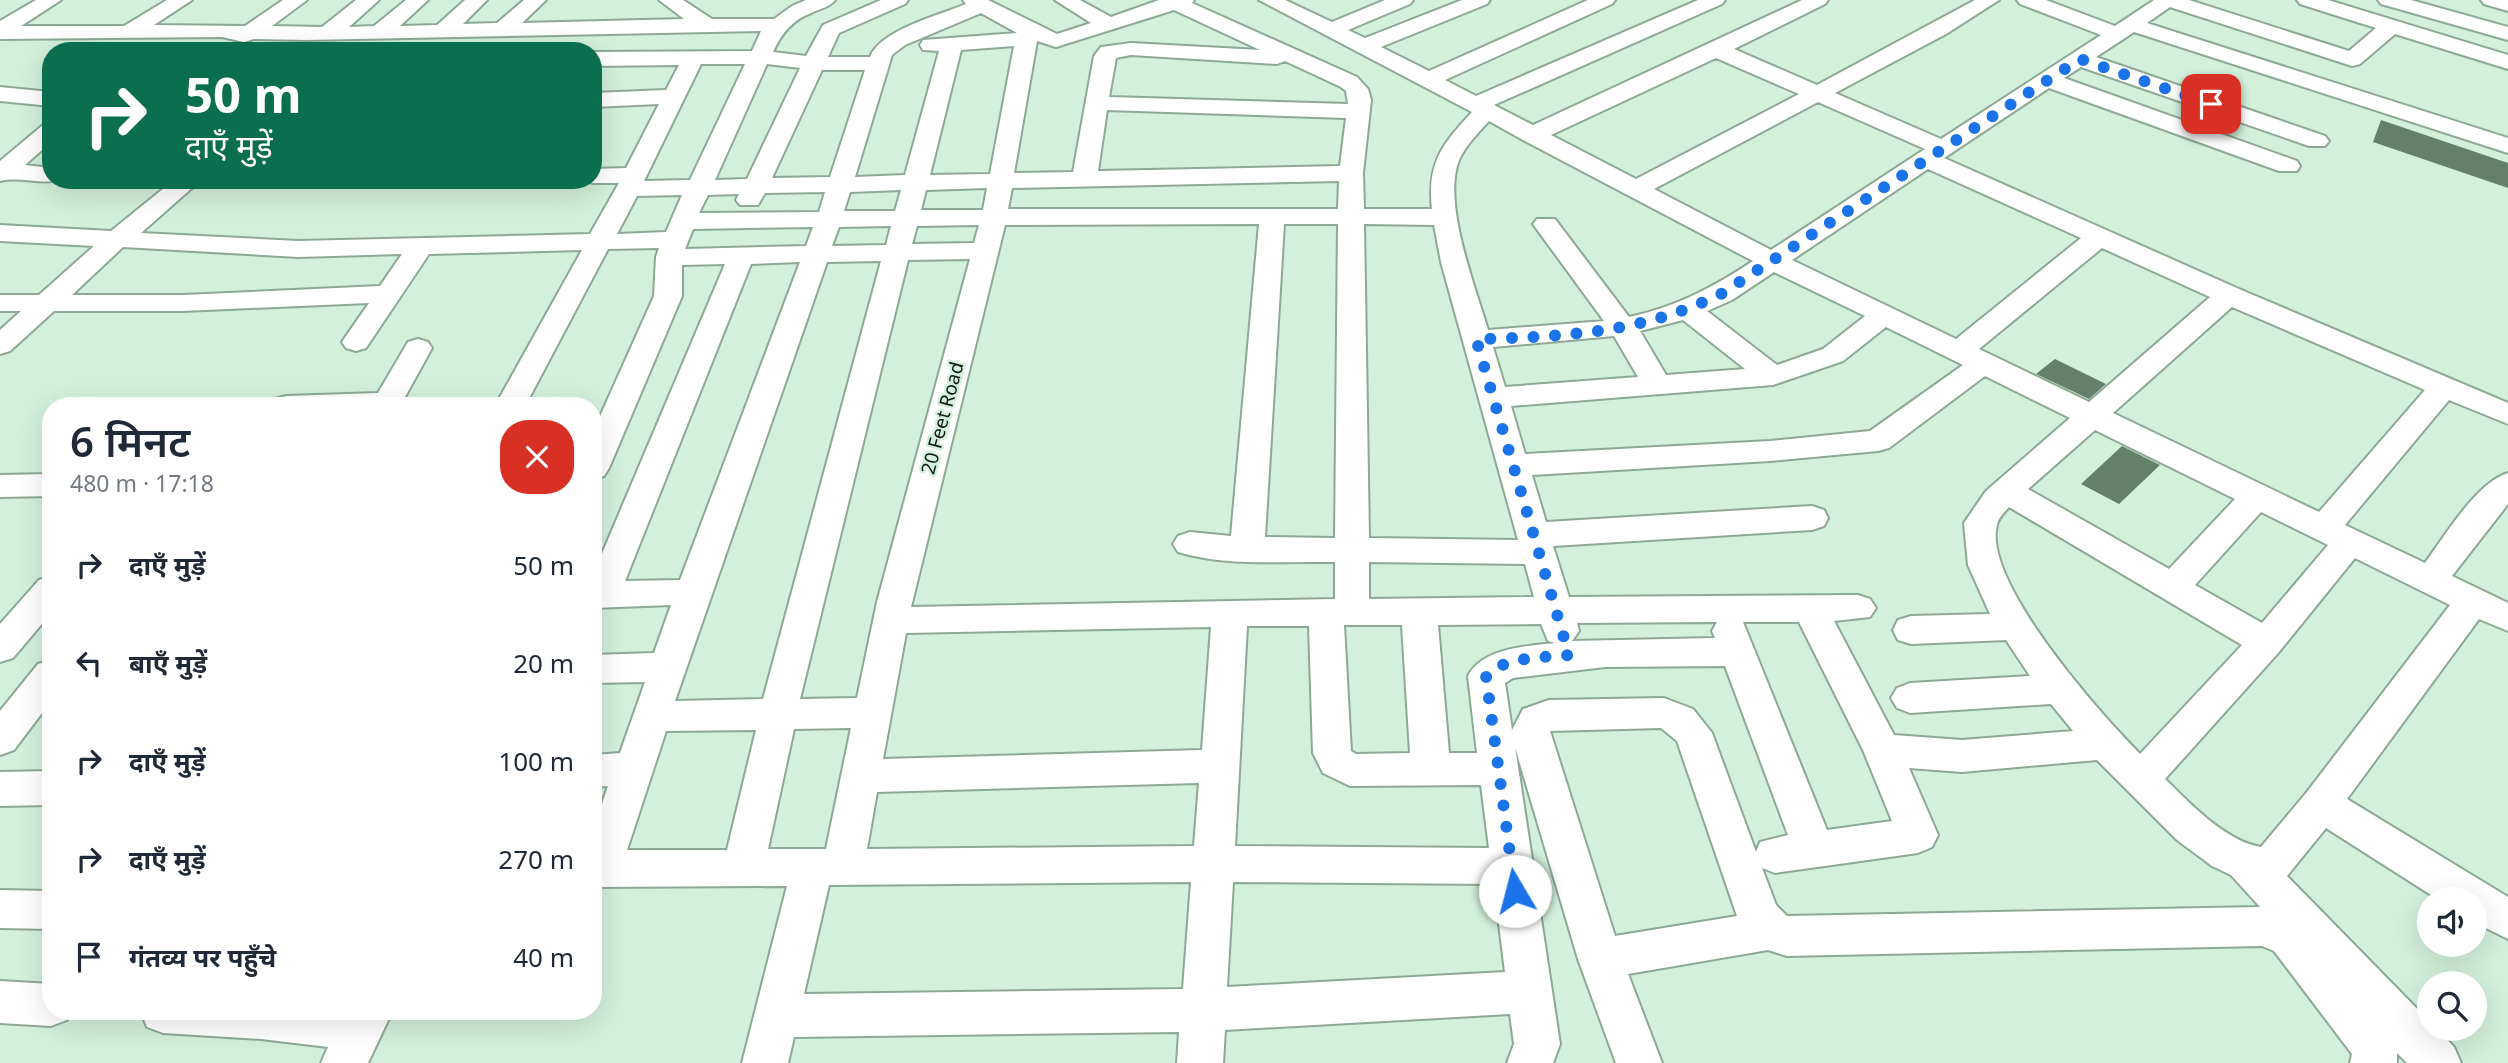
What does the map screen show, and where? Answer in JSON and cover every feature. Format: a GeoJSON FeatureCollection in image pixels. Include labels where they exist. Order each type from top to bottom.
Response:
{"type":"FeatureCollection","features":[{"type":"Feature","properties":{"kind":"street"},"geometry":{"type":"LineString","coordinates":[[0,31],[51,0]]}},
{"type":"Feature","properties":{"kind":"street"},"geometry":{"type":"LineString","coordinates":[[128,32],[182,0]]}},
{"type":"Feature","properties":{"kind":"street"},"geometry":{"type":"LineString","coordinates":[[260,0],[296,1]]}},
{"type":"Feature","properties":{"kind":"street"},"geometry":{"type":"LineString","coordinates":[[305,34],[346,0]]}},
{"type":"Feature","properties":{"kind":"street"},"geometry":{"type":"LineString","coordinates":[[328,33],[369,0]]}},
{"type":"Feature","properties":{"kind":"street"},"geometry":{"type":"LineString","coordinates":[[380,32],[418,0]]}},
{"type":"Feature","properties":{"kind":"street"},"geometry":{"type":"LineString","coordinates":[[443,30],[477,0]]}},
{"type":"Feature","properties":{"kind":"street"},"geometry":{"type":"LineString","coordinates":[[504,28],[536,0]]}},
{"type":"Feature","properties":{"kind":"street"},"geometry":{"type":"LineString","coordinates":[[677,5],[712,0]]}},
{"type":"Feature","properties":{"kind":"street"},"geometry":{"type":"LineString","coordinates":[[602,447],[668,296],[676,239],[761,57],[777,25],[799,10],[825,0]]}},
{"type":"Feature","properties":{"kind":"street"},"geometry":{"type":"LineString","coordinates":[[602,586],[738,264],[733,256],[738,221],[830,29],[898,0]]}},
{"type":"Feature","properties":{"kind":"street"},"geometry":{"type":"LineString","coordinates":[[1065,0],[1111,25]]}},
{"type":"Feature","properties":{"kind":"street"},"geometry":{"type":"LineString","coordinates":[[1269,0],[1364,46],[1771,260],[2095,415],[2336,536],[2508,618]]}},
{"type":"Feature","properties":{"kind":"street"},"geometry":{"type":"LineString","coordinates":[[1331,30],[1403,0]]}},
{"type":"Feature","properties":{"kind":"street"},"geometry":{"type":"LineString","coordinates":[[1364,46],[1479,0]]}},
{"type":"Feature","properties":{"kind":"street"},"geometry":{"type":"LineString","coordinates":[[1427,80],[1605,0]]}},
{"type":"Feature","properties":{"kind":"street"},"geometry":{"type":"LineString","coordinates":[[1569,655],[1454,262],[1443,175],[1446,162],[1481,108],[1715,0]]}},
{"type":"Feature","properties":{"kind":"street"},"geometry":{"type":"LineString","coordinates":[[1531,135],[1676,66],[1717,50],[1818,0]]}},
{"type":"Feature","properties":{"kind":"street"},"geometry":{"type":"LineString","coordinates":[[1635,189],[1989,0]]}},
{"type":"Feature","properties":{"kind":"street"},"geometry":{"type":"LineString","coordinates":[[2027,0],[2508,146]]}},
{"type":"Feature","properties":{"kind":"street"},"geometry":{"type":"LineString","coordinates":[[1476,339],[1555,337],[1624,328],[1688,310],[1721,294],[2168,0],[2352,58],[2390,26]]}},
{"type":"Feature","properties":{"kind":"street"},"geometry":{"type":"LineString","coordinates":[[2306,0],[2508,62]]}},
{"type":"Feature","properties":{"kind":"street"},"geometry":{"type":"LineString","coordinates":[[2388,0],[2508,34]]}},
{"type":"Feature","properties":{"kind":"street"},"geometry":{"type":"LineString","coordinates":[[2491,0],[2508,5]]}},
{"type":"Feature","properties":{"kind":"street"},"geometry":{"type":"LineString","coordinates":[[237,42],[248,32],[296,1]]}},
{"type":"Feature","properties":{"kind":"street"},"geometry":{"type":"LineString","coordinates":[[602,59],[761,57],[814,63],[1028,35],[1056,41],[1111,25],[1176,1],[1349,82],[1357,89],[1360,100],[1351,173],[1352,550],[1339,612],[1332,752],[1337,762],[1350,770],[1497,769]]}},
{"type":"Feature","properties":{"kind":"street"},"geometry":{"type":"LineString","coordinates":[[602,853],[693,592],[830,219],[883,55],[913,33],[977,2],[1028,35]]}},
{"type":"Feature","properties":{"kind":"street"},"geometry":{"type":"LineString","coordinates":[[677,5],[707,24]]}},
{"type":"Feature","properties":{"kind":"street"},"geometry":{"type":"LineString","coordinates":[[745,6],[777,25]]}},
{"type":"Feature","properties":{"kind":"street"},"geometry":{"type":"LineString","coordinates":[[0,31],[305,34],[707,24],[777,25]]}},
{"type":"Feature","properties":{"kind":"street"},"geometry":{"type":"LineString","coordinates":[[174,42],[190,31]]}},
{"type":"Feature","properties":{"kind":"street","name":"20 Feet Road"},"geometry":{"type":"LineString","coordinates":[[765,1063],[776,1016],[861,776],[893,614],[994,218],[1028,35]]}},
{"type":"Feature","properties":{"kind":"street"},"geometry":{"type":"LineString","coordinates":[[743,867],[778,716],[952,43]]}},
{"type":"Feature","properties":{"kind":"street"},"geometry":{"type":"LineString","coordinates":[[1084,179],[1105,56],[1118,50],[1297,58]]}},
{"type":"Feature","properties":{"kind":"street"},"geometry":{"type":"LineString","coordinates":[[1717,50],[1816,94],[1934,154],[2229,295],[2508,414]]}},
{"type":"Feature","properties":{"kind":"street"},"geometry":{"type":"LineString","coordinates":[[515,397],[631,182],[694,57]]}},
{"type":"Feature","properties":{"kind":"street"},"geometry":{"type":"LineString","coordinates":[[2080,59],[2317,141]]}},
{"type":"Feature","properties":{"kind":"street"},"geometry":{"type":"LineString","coordinates":[[2048,80],[2288,166]]}},
{"type":"Feature","properties":{"kind":"street"},"geometry":{"type":"LineString","coordinates":[[0,94],[42,98]]}},
{"type":"Feature","properties":{"kind":"street"},"geometry":{"type":"LineString","coordinates":[[602,100],[674,97]]}},
{"type":"Feature","properties":{"kind":"street"},"geometry":{"type":"LineString","coordinates":[[1096,103],[1359,111]]}},
{"type":"Feature","properties":{"kind":"street"},"geometry":{"type":"LineString","coordinates":[[2,171],[42,138]]}},
{"type":"Feature","properties":{"kind":"street"},"geometry":{"type":"LineString","coordinates":[[2,171],[42,174]]}},
{"type":"Feature","properties":{"kind":"street"},"geometry":{"type":"LineString","coordinates":[[602,177],[698,188],[1351,173]]}},
{"type":"Feature","properties":{"kind":"street"},"geometry":{"type":"LineString","coordinates":[[0,345],[115,241],[178,189]]}},
{"type":"Feature","properties":{"kind":"street"},"geometry":{"type":"LineString","coordinates":[[1247,549],[1272,217]]}},
{"type":"Feature","properties":{"kind":"street"},"geometry":{"type":"LineString","coordinates":[[0,233],[298,249],[676,239],[738,221],[1447,217]]}},
{"type":"Feature","properties":{"kind":"street"},"geometry":{"type":"LineString","coordinates":[[1546,224],[1624,328],[1658,387]]}},
{"type":"Feature","properties":{"kind":"street"},"geometry":{"type":"LineString","coordinates":[[1513,465],[1770,451],[1878,442],[2101,235]]}},
{"type":"Feature","properties":{"kind":"street"},"geometry":{"type":"LineString","coordinates":[[676,239],[733,256],[985,251]]}},
{"type":"Feature","properties":{"kind":"street"},"geometry":{"type":"LineString","coordinates":[[356,342],[422,245]]}},
{"type":"Feature","properties":{"kind":"street"},"geometry":{"type":"LineString","coordinates":[[0,303],[183,303],[389,294]]}},
{"type":"Feature","properties":{"kind":"street"},"geometry":{"type":"LineString","coordinates":[[2229,295],[1989,508],[1979,527],[1980,552],[1988,578],[2017,626],[2060,689],[2106,744],[2188,824],[2221,850],[2247,864],[2438,1063]]}},
{"type":"Feature","properties":{"kind":"street"},"geometry":{"type":"LineString","coordinates":[[1688,310],[1773,376]]}},
{"type":"Feature","properties":{"kind":"street"},"geometry":{"type":"LineString","coordinates":[[1493,398],[1773,376],[1833,355],[1884,315]]}},
{"type":"Feature","properties":{"kind":"street"},"geometry":{"type":"LineString","coordinates":[[390,397],[418,348]]}},
{"type":"Feature","properties":{"kind":"street"},"geometry":{"type":"LineString","coordinates":[[2141,779],[2266,642],[2378,468],[2444,387]]}},
{"type":"Feature","properties":{"kind":"street"},"geometry":{"type":"LineString","coordinates":[[2430,580],[2483,510],[2508,484]]}},
{"type":"Feature","properties":{"kind":"street"},"geometry":{"type":"LineString","coordinates":[[0,486],[42,485]]}},
{"type":"Feature","properties":{"kind":"street"},"geometry":{"type":"LineString","coordinates":[[2006,491],[2266,642]]}},
{"type":"Feature","properties":{"kind":"street"},"geometry":{"type":"LineString","coordinates":[[2171,589],[2256,496]]}},
{"type":"Feature","properties":{"kind":"street"},"geometry":{"type":"LineString","coordinates":[[1190,544],[1247,549],[1352,550],[1536,543],[1812,518]]}},
{"type":"Feature","properties":{"kind":"street"},"geometry":{"type":"LineString","coordinates":[[602,595],[693,592]]}},
{"type":"Feature","properties":{"kind":"street"},"geometry":{"type":"LineString","coordinates":[[2247,864],[2270,866],[2321,804],[2473,601]]}},
{"type":"Feature","properties":{"kind":"street"},"geometry":{"type":"LineString","coordinates":[[0,648],[42,605]]}},
{"type":"Feature","properties":{"kind":"street"},"geometry":{"type":"LineString","coordinates":[[1774,855],[1918,835],[1882,750],[1810,608]]}},
{"type":"Feature","properties":{"kind":"street"},"geometry":{"type":"LineString","coordinates":[[893,614],[910,621],[1230,613],[1858,608]]}},
{"type":"Feature","properties":{"kind":"street"},"geometry":{"type":"LineString","coordinates":[[1721,609],[1814,849]]}},
{"type":"Feature","properties":{"kind":"street"},"geometry":{"type":"LineString","coordinates":[[1419,612],[1431,770]]}},
{"type":"Feature","properties":{"kind":"street"},"geometry":{"type":"LineString","coordinates":[[1200,1063],[1230,613]]}},
{"type":"Feature","properties":{"kind":"street"},"geometry":{"type":"LineString","coordinates":[[1911,629],[2017,626]]}},
{"type":"Feature","properties":{"kind":"street"},"geometry":{"type":"LineString","coordinates":[[1530,1063],[1537,1044],[1486,676],[1494,667],[1507,663],[1569,655],[1738,652]]}},
{"type":"Feature","properties":{"kind":"street"},"geometry":{"type":"LineString","coordinates":[[602,669],[668,667]]}},
{"type":"Feature","properties":{"kind":"street"},"geometry":{"type":"LineString","coordinates":[[0,739],[42,689]]}},
{"type":"Feature","properties":{"kind":"street"},"geometry":{"type":"LineString","coordinates":[[1910,698],[2060,689]]}},
{"type":"Feature","properties":{"kind":"street"},"geometry":{"type":"LineString","coordinates":[[651,716],[874,713]]}},
{"type":"Feature","properties":{"kind":"street"},"geometry":{"type":"LineString","coordinates":[[1639,1063],[1600,959],[1534,746],[1531,731],[1536,720],[1549,715],[1664,713],[1680,720],[1693,733],[1758,915],[1768,930]]}},
{"type":"Feature","properties":{"kind":"street"},"geometry":{"type":"LineString","coordinates":[[1882,750],[1962,756],[2106,744]]}},
{"type":"Feature","properties":{"kind":"street"},"geometry":{"type":"LineString","coordinates":[[861,776],[1220,766]]}},
{"type":"Feature","properties":{"kind":"street"},"geometry":{"type":"LineString","coordinates":[[602,771],[633,769]]}},
{"type":"Feature","properties":{"kind":"street"},"geometry":{"type":"LineString","coordinates":[[0,789],[42,788]]}},
{"type":"Feature","properties":{"kind":"street"},"geometry":{"type":"LineString","coordinates":[[2321,804],[2508,920]]}},
{"type":"Feature","properties":{"kind":"street"},"geometry":{"type":"LineString","coordinates":[[602,869],[1214,864],[1511,866]]}},
{"type":"Feature","properties":{"kind":"street"},"geometry":{"type":"LineString","coordinates":[[0,909],[42,910]]}},
{"type":"Feature","properties":{"kind":"street"},"geometry":{"type":"LineString","coordinates":[[1600,959],[1768,930],[1787,936],[2264,926],[2289,937],[2371,1042],[2375,1059],[2373,1063]]}},
{"type":"Feature","properties":{"kind":"street"},"geometry":{"type":"LineString","coordinates":[[776,1016],[1202,1010],[1530,992]]}},
{"type":"Feature","properties":{"kind":"street"},"geometry":{"type":"LineString","coordinates":[[0,1002],[42,1004]]}},
{"type":"Feature","properties":{"kind":"street"},"geometry":{"type":"LineString","coordinates":[[277,1020],[358,1035]]}},
{"type":"Feature","properties":{"kind":"building"},"geometry":{"type":"Polygon","coordinates":[[[2381,120],[2508,163],[2508,188],[2373,142],[2381,120]]]}},
{"type":"Feature","properties":{"kind":"building"},"geometry":{"type":"Polygon","coordinates":[[[2055,359],[2106,384],[2089,399],[2036,374],[2055,359]]]}},
{"type":"Feature","properties":{"kind":"building"},"geometry":{"type":"Polygon","coordinates":[[[2122,446],[2160,465],[2119,504],[2081,484],[2122,446]]]}},
{"type":"Feature","properties":{"kind":"route"},"geometry":{"type":"LineString","coordinates":[[1515,891],[1485,687],[1486,676],[1494,667],[1507,663],[1569,655],[1476,339],[1555,337],[1624,328],[1651,323],[1688,310],[1721,294],[2080,59],[2211,104]]}}]}
